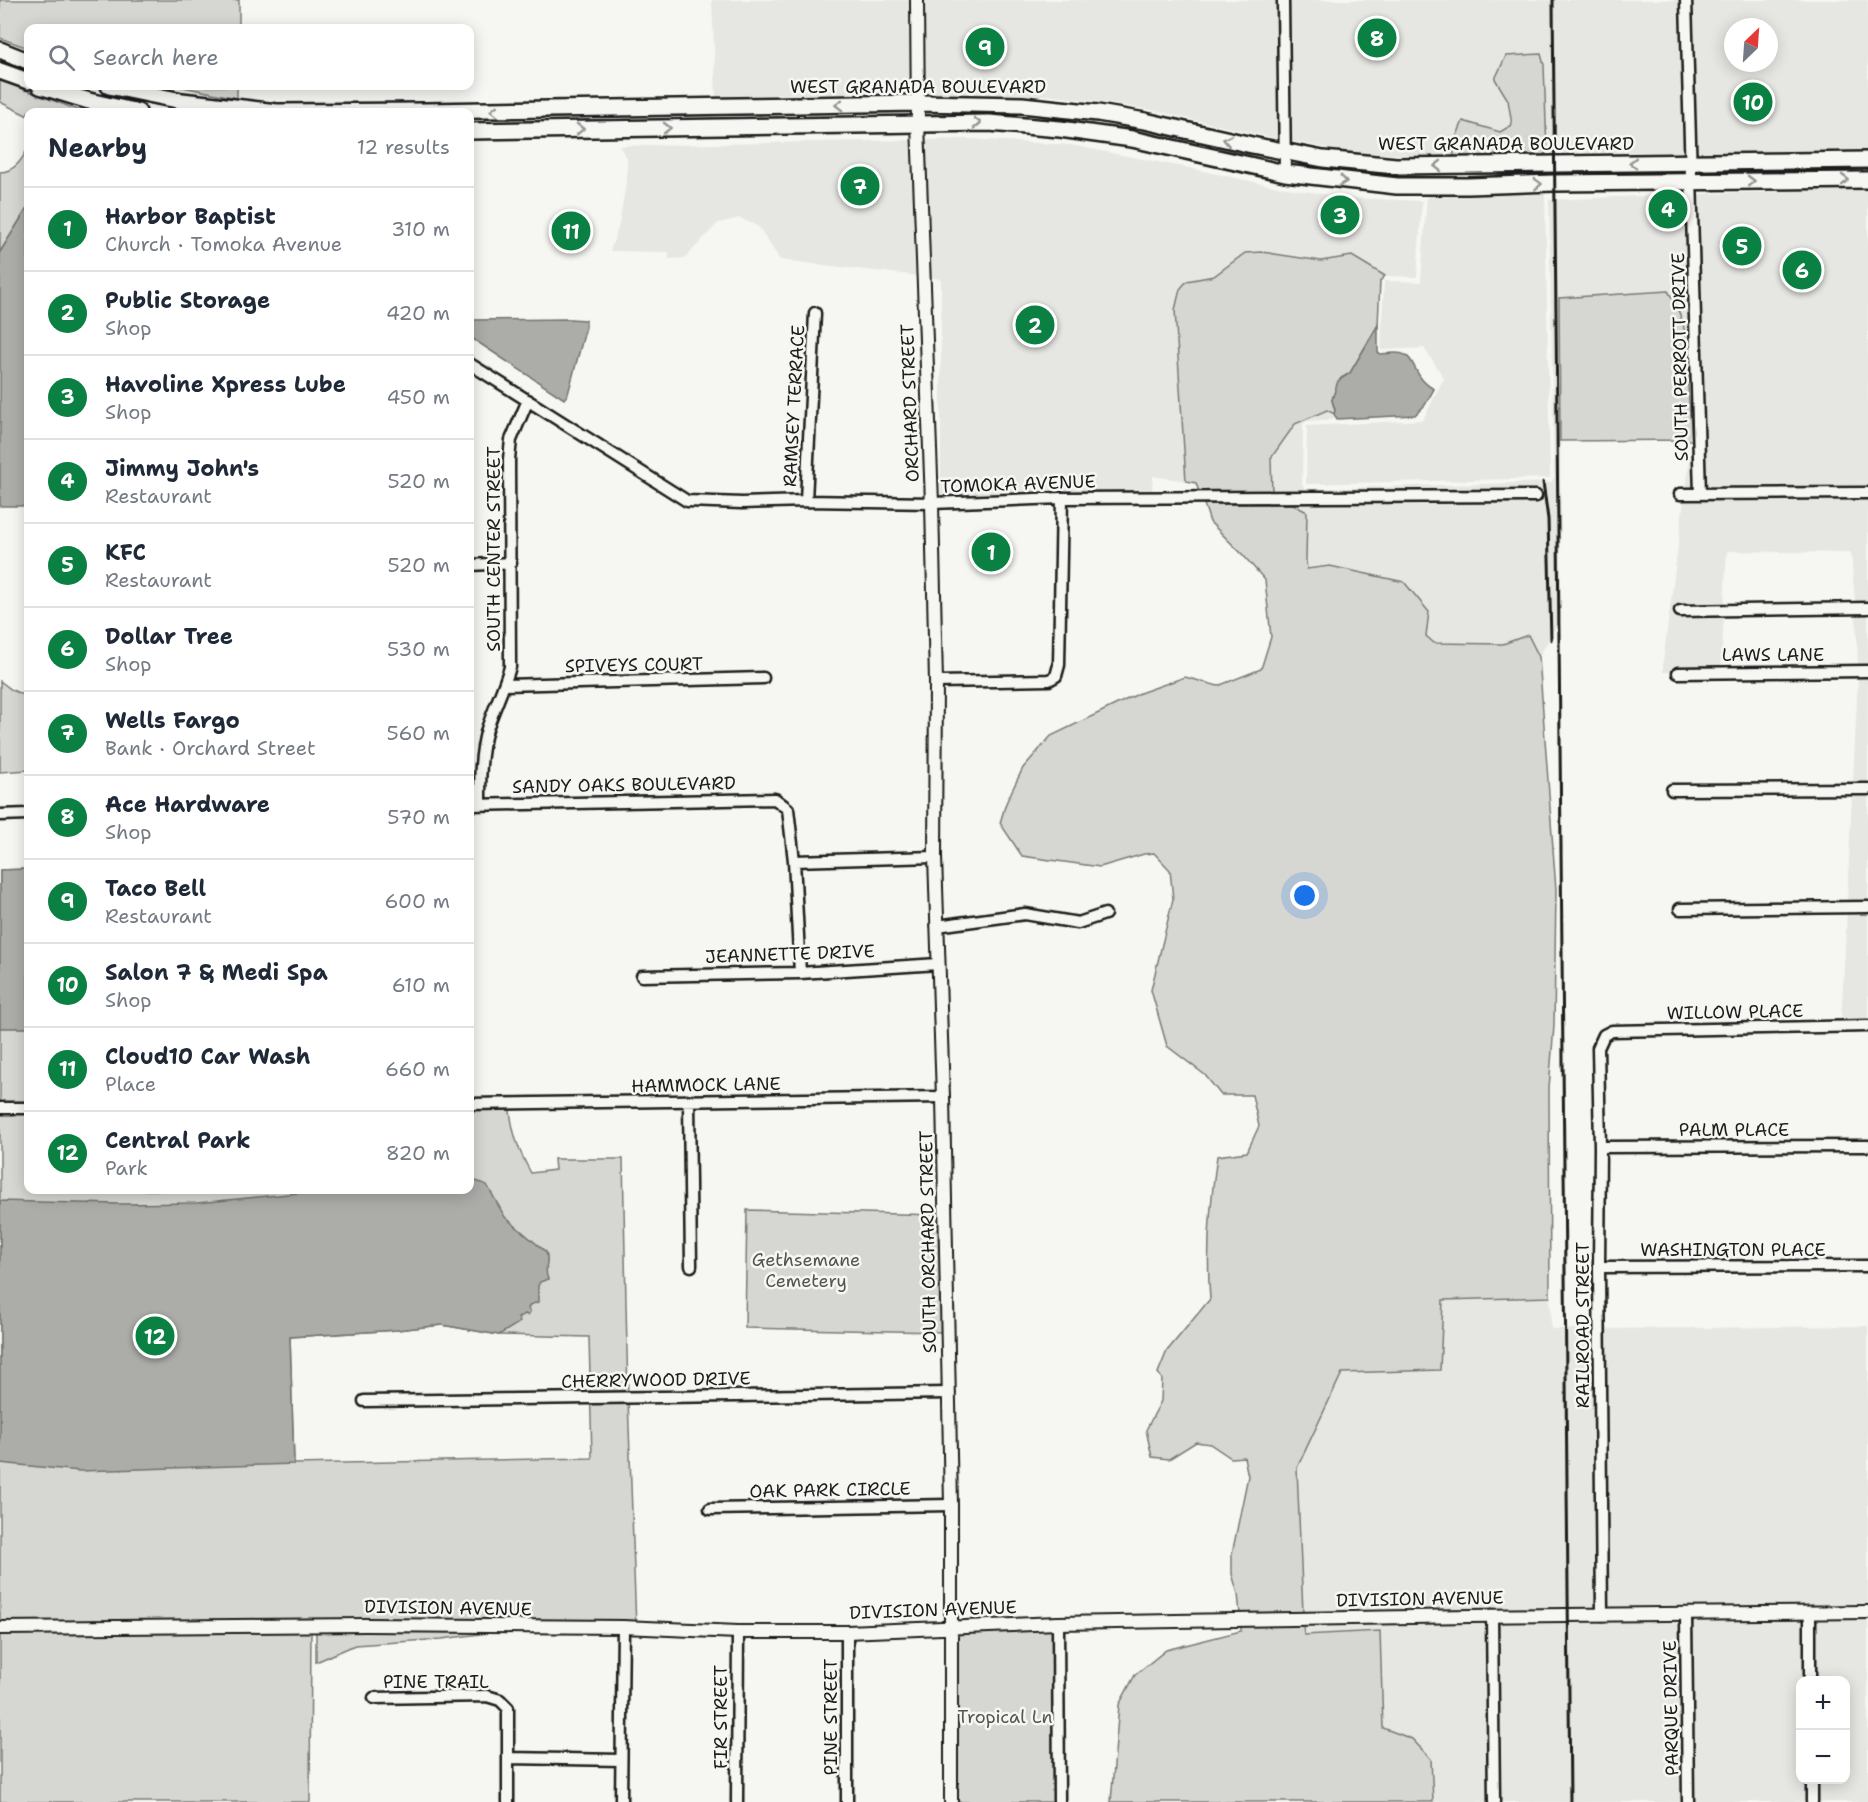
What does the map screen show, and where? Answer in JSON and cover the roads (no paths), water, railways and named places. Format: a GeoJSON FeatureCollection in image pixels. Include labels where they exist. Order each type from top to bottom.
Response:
{"type":"FeatureCollection","features":[{"type":"Feature","properties":{"kind":"main road"},"geometry":{"type":"LineString","coordinates":[[0,50],[24,59]]}},
{"type":"Feature","properties":{"kind":"main road"},"geometry":{"type":"LineString","coordinates":[[0,71],[24,80]]}},
{"type":"Feature","properties":{"kind":"main road"},"geometry":{"type":"LineString","coordinates":[[53,90],[120,108]]}},
{"type":"Feature","properties":{"kind":"main road","name":"WEST GRANADA BOULEVARD"},"geometry":{"type":"LineString","coordinates":[[128,90],[215,108]]}},
{"type":"Feature","properties":{"kind":"main road","name":"WEST GRANADA BOULEVARD"},"geometry":{"type":"LineString","coordinates":[[474,110],[918,103],[1032,106],[1145,121],[1285,152],[1366,164],[1467,166],[1868,160]]}},
{"type":"Feature","properties":{"kind":"main road"},"geometry":{"type":"LineString","coordinates":[[1101,134],[1113,124],[1145,121]]}},
{"type":"Feature","properties":{"kind":"main road","name":"WEST GRANADA BOULEVARD"},"geometry":{"type":"LineString","coordinates":[[474,131],[918,124],[1012,125],[1132,139],[1285,173],[1363,183],[1468,186],[1868,180]]}},
{"type":"Feature","properties":{"kind":"street","name":"ORCHARD STREET"},"geometry":{"type":"LineString","coordinates":[[917,0],[918,124],[936,682]]}},
{"type":"Feature","properties":{"kind":"street"},"geometry":{"type":"LineString","coordinates":[[1283,0],[1285,173]]}},
{"type":"Feature","properties":{"kind":"street","name":"SOUTH PERROTT DRIVE"},"geometry":{"type":"LineString","coordinates":[[1686,0],[1700,495]]}},
{"type":"Feature","properties":{"kind":"street"},"geometry":{"type":"LineString","coordinates":[[607,109],[608,129]]}},
{"type":"Feature","properties":{"kind":"street"},"geometry":{"type":"LineString","coordinates":[[1467,166],[1468,186]]}},
{"type":"Feature","properties":{"kind":"street","name":"RAMSEY TERRACE"},"geometry":{"type":"LineString","coordinates":[[806,501],[815,313]]}},
{"type":"Feature","properties":{"kind":"street","name":"TOMOKA AVENUE"},"geometry":{"type":"LineString","coordinates":[[474,366],[687,501],[932,503],[1062,498],[1536,496]]}},
{"type":"Feature","properties":{"kind":"street","name":"SOUTH CENTER STREET"},"geometry":{"type":"LineString","coordinates":[[475,805],[487,729],[510,667],[509,459],[511,440],[528,400]]}},
{"type":"Feature","properties":{"kind":"street"},"geometry":{"type":"LineString","coordinates":[[1680,495],[1868,493]]}},
{"type":"Feature","properties":{"kind":"street"},"geometry":{"type":"LineString","coordinates":[[936,682],[1049,680],[1056,676],[1059,665],[1062,498]]}},
{"type":"Feature","properties":{"kind":"street"},"geometry":{"type":"LineString","coordinates":[[474,564],[511,563]]}},
{"type":"Feature","properties":{"kind":"street"},"geometry":{"type":"LineString","coordinates":[[1680,610],[1868,608]]}},
{"type":"Feature","properties":{"kind":"street","name":"LAWS LANE"},"geometry":{"type":"LineString","coordinates":[[1678,672],[1868,671]]}},
{"type":"Feature","properties":{"kind":"street","name":"SPIVEYS COURT"},"geometry":{"type":"LineString","coordinates":[[505,685],[763,678]]}},
{"type":"Feature","properties":{"kind":"street","name":"SOUTH ORCHARD STREET"},"geometry":{"type":"LineString","coordinates":[[936,682],[935,857],[943,1097],[951,1505],[951,1802]]}},
{"type":"Feature","properties":{"kind":"street"},"geometry":{"type":"LineString","coordinates":[[1672,790],[1868,789]]}},
{"type":"Feature","properties":{"kind":"street","name":"SANDY OAKS BOULEVARD"},"geometry":{"type":"LineString","coordinates":[[475,805],[775,799],[788,809],[794,861]]}},
{"type":"Feature","properties":{"kind":"street"},"geometry":{"type":"LineString","coordinates":[[0,815],[24,814]]}},
{"type":"Feature","properties":{"kind":"street"},"geometry":{"type":"LineString","coordinates":[[800,973],[794,861],[935,857]]}},
{"type":"Feature","properties":{"kind":"street"},"geometry":{"type":"LineString","coordinates":[[1680,909],[1868,907]]}},
{"type":"Feature","properties":{"kind":"street"},"geometry":{"type":"LineString","coordinates":[[937,926],[1025,914],[1078,923],[1106,914]]}},
{"type":"Feature","properties":{"kind":"street","name":"JEANNETTE DRIVE"},"geometry":{"type":"LineString","coordinates":[[642,976],[800,973],[938,964]]}},
{"type":"Feature","properties":{"kind":"street","name":"WILLOW PLACE"},"geometry":{"type":"LineString","coordinates":[[1604,1035],[1612,1031],[1868,1026]]}},
{"type":"Feature","properties":{"kind":"street","name":"RAILROAD STREET"},"geometry":{"type":"LineString","coordinates":[[1602,1616],[1598,1048],[1604,1035]]}},
{"type":"Feature","properties":{"kind":"street","name":"HAMMOCK LANE"},"geometry":{"type":"LineString","coordinates":[[474,1104],[943,1097]]}},
{"type":"Feature","properties":{"kind":"street"},"geometry":{"type":"LineString","coordinates":[[688,1102],[691,1266]]}},
{"type":"Feature","properties":{"kind":"street"},"geometry":{"type":"LineString","coordinates":[[0,1108],[24,1108]]}},
{"type":"Feature","properties":{"kind":"street","name":"PALM PLACE"},"geometry":{"type":"LineString","coordinates":[[1600,1147],[1868,1146]]}},
{"type":"Feature","properties":{"kind":"street","name":"WASHINGTON PLACE"},"geometry":{"type":"LineString","coordinates":[[1599,1268],[1868,1266]]}},
{"type":"Feature","properties":{"kind":"street","name":"CHERRYWOOD DRIVE"},"geometry":{"type":"LineString","coordinates":[[364,1401],[949,1393]]}},
{"type":"Feature","properties":{"kind":"street","name":"OAK PARK CIRCLE"},"geometry":{"type":"LineString","coordinates":[[710,1509],[951,1505]]}},
{"type":"Feature","properties":{"kind":"street","name":"DIVISION AVENUE"},"geometry":{"type":"LineString","coordinates":[[0,1628],[367,1625],[848,1632],[1058,1623],[1492,1615],[1602,1616],[1868,1612]]}},
{"type":"Feature","properties":{"kind":"street"},"geometry":{"type":"LineString","coordinates":[[1810,1613],[1810,1676]]}},
{"type":"Feature","properties":{"kind":"street","name":"PARQUE DRIVE"},"geometry":{"type":"LineString","coordinates":[[1686,1614],[1688,1802]]}},
{"type":"Feature","properties":{"kind":"street"},"geometry":{"type":"LineString","coordinates":[[1492,1615],[1494,1802]]}},
{"type":"Feature","properties":{"kind":"street"},"geometry":{"type":"LineString","coordinates":[[1058,1623],[1059,1802]]}},
{"type":"Feature","properties":{"kind":"street"},"geometry":{"type":"LineString","coordinates":[[621,1802],[622,1627]]}},
{"type":"Feature","properties":{"kind":"street","name":"FIR STREET"},"geometry":{"type":"LineString","coordinates":[[737,1802],[738,1632]]}},
{"type":"Feature","properties":{"kind":"street","name":"PINE STREET"},"geometry":{"type":"LineString","coordinates":[[847,1802],[848,1632]]}},
{"type":"Feature","properties":{"kind":"street","name":"PINE TRAIL"},"geometry":{"type":"LineString","coordinates":[[374,1698],[487,1696],[500,1700],[508,1708],[508,1802]]}},
{"type":"Feature","properties":{"kind":"street"},"geometry":{"type":"LineString","coordinates":[[509,1758],[621,1760]]}},
{"type":"Feature","properties":{"kind":"street"},"geometry":{"type":"LineString","coordinates":[[1812,1784],[1812,1802]]}},
{"type":"Feature","properties":{"kind":"railway"},"geometry":{"type":"LineString","coordinates":[[1553,0],[1570,1802]]}},
{"type":"Feature","properties":{"kind":"railway"},"geometry":{"type":"LineString","coordinates":[[1543,482],[1548,519],[1551,640]]}},
{"type":"Feature","properties":{"kind":"place","name":"Ace Hardware"},"geometry":{"type":"Point","coordinates":[1377,38]}},
{"type":"Feature","properties":{"kind":"place","name":"Taco Bell"},"geometry":{"type":"Point","coordinates":[985,47]}},
{"type":"Feature","properties":{"kind":"place","name":"Salon 7 & Medi Spa"},"geometry":{"type":"Point","coordinates":[1753,102]}},
{"type":"Feature","properties":{"kind":"place","name":"Wells Fargo"},"geometry":{"type":"Point","coordinates":[860,186]}},
{"type":"Feature","properties":{"kind":"place","name":"Jimmy John's"},"geometry":{"type":"Point","coordinates":[1668,209]}},
{"type":"Feature","properties":{"kind":"place","name":"Havoline Xpress Lube"},"geometry":{"type":"Point","coordinates":[1340,215]}},
{"type":"Feature","properties":{"kind":"place","name":"Cloud10 Car Wash"},"geometry":{"type":"Point","coordinates":[571,231]}},
{"type":"Feature","properties":{"kind":"place","name":"KFC"},"geometry":{"type":"Point","coordinates":[1742,246]}},
{"type":"Feature","properties":{"kind":"place","name":"Dollar Tree"},"geometry":{"type":"Point","coordinates":[1802,270]}},
{"type":"Feature","properties":{"kind":"place","name":"Public Storage"},"geometry":{"type":"Point","coordinates":[1035,325]}},
{"type":"Feature","properties":{"kind":"place","name":"Harbor Baptist"},"geometry":{"type":"Point","coordinates":[991,552]}},
{"type":"Feature","properties":{"kind":"place","name":"Central Park"},"geometry":{"type":"Point","coordinates":[155,1336]}},
{"type":"Feature","properties":{"kind":"park label","name":"Gethsemane Cemetery"},"geometry":{"type":"Point","coordinates":[806,1270]}},
{"type":"Feature","properties":{"kind":"park label","name":"Tropical Ln"},"geometry":{"type":"Point","coordinates":[1005,1717]}}]}
